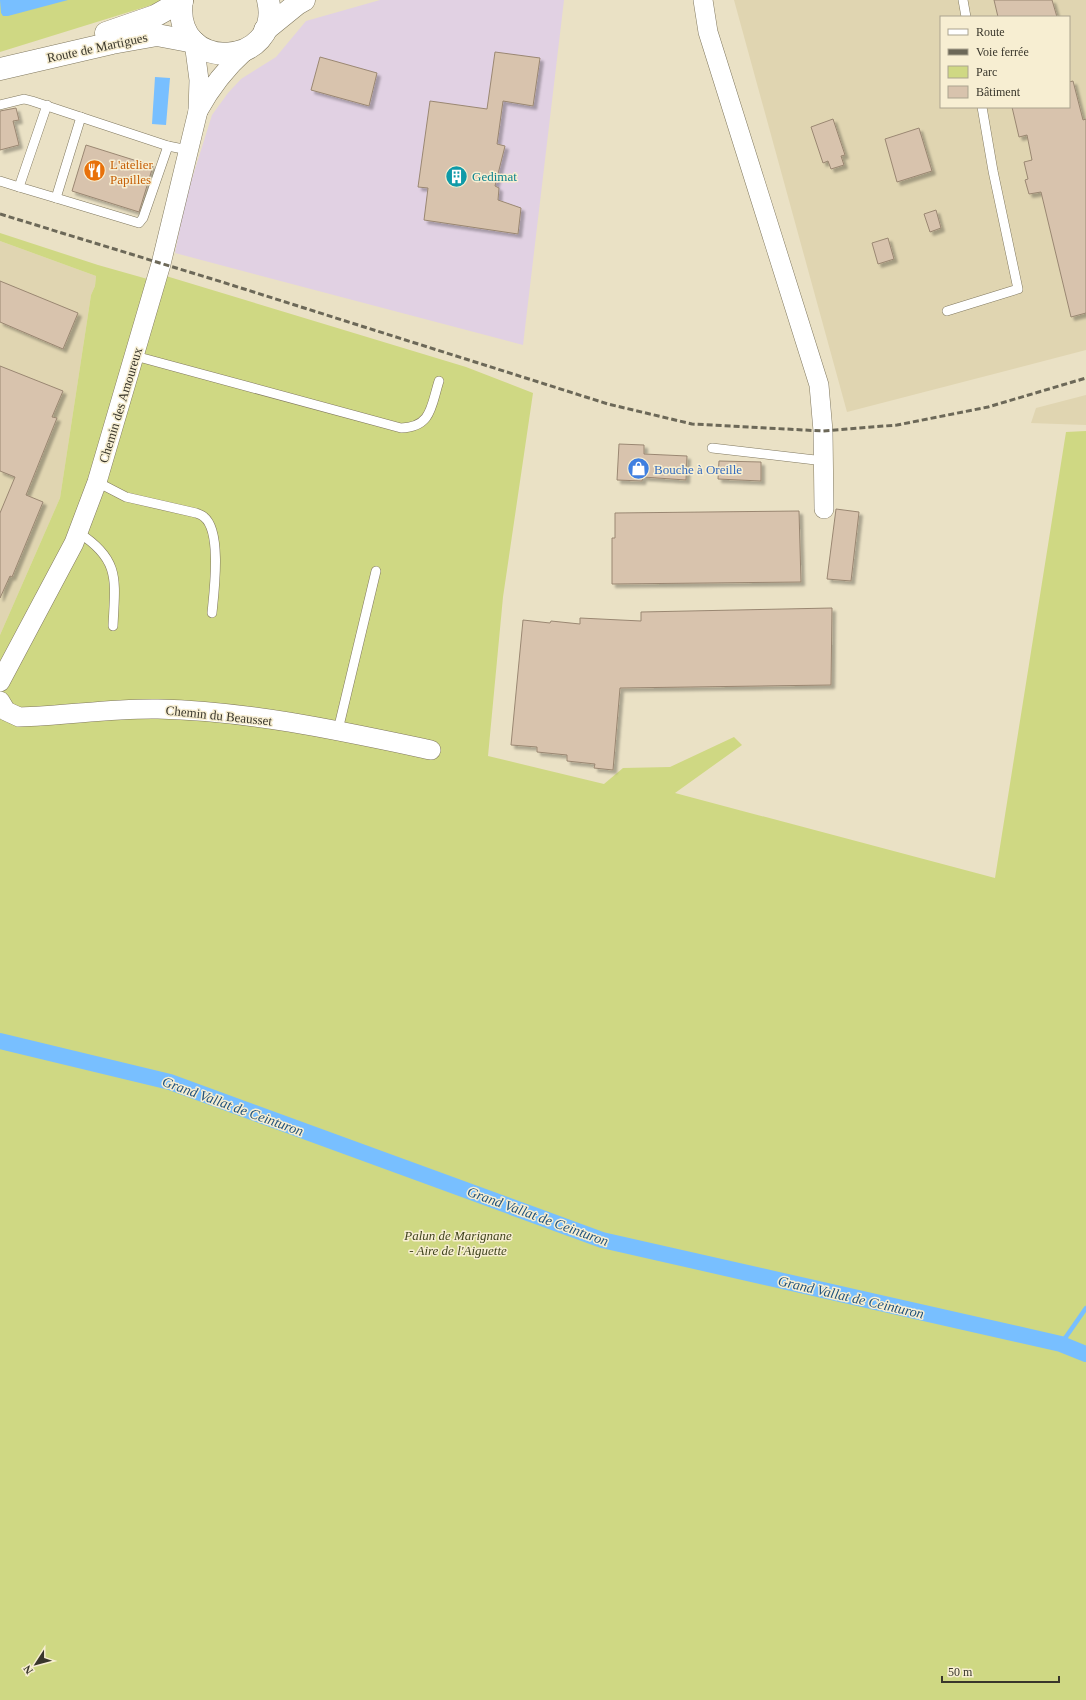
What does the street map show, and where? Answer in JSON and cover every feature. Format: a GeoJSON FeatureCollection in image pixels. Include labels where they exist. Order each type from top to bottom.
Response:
{"type":"FeatureCollection","features":[{"type":"Feature","properties":{"kind":"main road"},"geometry":{"type":"LineString","coordinates":[[182,1],[181,16],[183,23],[194,42],[206,50],[220,54],[233,54],[246,50],[257,42],[265,30],[269,19],[268,0]]}},
{"type":"Feature","properties":{"kind":"main road"},"geometry":{"type":"LineString","coordinates":[[265,30],[296,4],[304,0]]}},
{"type":"Feature","properties":{"kind":"main road","name":"Route de Martigues"},"geometry":{"type":"LineString","coordinates":[[0,69],[156,16],[182,1]]}},
{"type":"Feature","properties":{"kind":"main road","name":"Route de Martigues"},"geometry":{"type":"LineString","coordinates":[[0,69],[112,43],[157,35],[194,42]]}},
{"type":"Feature","properties":{"kind":"street"},"geometry":{"type":"LineString","coordinates":[[703,0],[708,32],[819,385],[823,431],[824,509]]}},
{"type":"Feature","properties":{"kind":"street","name":"Chemin des Amoureux"},"geometry":{"type":"LineString","coordinates":[[0,682],[79,533],[97,482],[161,264],[198,111],[199,80],[194,42]]}},
{"type":"Feature","properties":{"kind":"street","name":"Chemin des Amoureux"},"geometry":{"type":"LineString","coordinates":[[198,111],[214,84],[228,67],[246,50]]}},
{"type":"Feature","properties":{"kind":"street","name":"Chemin du Beausset"},"geometry":{"type":"LineString","coordinates":[[3,706],[12,715],[19,717],[95,711],[159,709],[243,716],[338,730],[431,750]]}},
{"type":"Feature","properties":{"kind":"lane"},"geometry":{"type":"LineString","coordinates":[[963,0],[966,16]]}},
{"type":"Feature","properties":{"kind":"lane"},"geometry":{"type":"LineString","coordinates":[[0,105],[24,99],[47,105],[81,118],[168,146],[188,150]]}},
{"type":"Feature","properties":{"kind":"lane"},"geometry":{"type":"LineString","coordinates":[[19,187],[47,105]]}},
{"type":"Feature","properties":{"kind":"lane"},"geometry":{"type":"LineString","coordinates":[[947,311],[1018,289],[993,171],[982,108]]}},
{"type":"Feature","properties":{"kind":"lane"},"geometry":{"type":"LineString","coordinates":[[56,198],[81,118]]}},
{"type":"Feature","properties":{"kind":"lane"},"geometry":{"type":"LineString","coordinates":[[0,182],[139,223],[143,218],[168,146]]}},
{"type":"Feature","properties":{"kind":"lane"},"geometry":{"type":"LineString","coordinates":[[135,356],[401,428],[412,428],[421,424],[428,416],[439,381]]}},
{"type":"Feature","properties":{"kind":"lane"},"geometry":{"type":"LineString","coordinates":[[712,448],[824,461]]}},
{"type":"Feature","properties":{"kind":"lane"},"geometry":{"type":"LineString","coordinates":[[97,482],[126,497],[196,512],[205,517],[213,534],[216,574],[212,613]]}},
{"type":"Feature","properties":{"kind":"lane"},"geometry":{"type":"LineString","coordinates":[[79,533],[93,542],[104,554],[113,572],[115,584],[113,626]]}},
{"type":"Feature","properties":{"kind":"lane"},"geometry":{"type":"LineString","coordinates":[[338,730],[376,571]]}},
{"type":"Feature","properties":{"kind":"shaded area"},"geometry":{"type":"Polygon","coordinates":[[[380,0],[564,0],[523,345],[175,253],[185,201],[212,115],[228,93],[241,79],[276,57],[306,21],[380,0]]]}},
{"type":"Feature","properties":{"kind":"shaded area"},"geometry":{"type":"Polygon","coordinates":[[[734,0],[1086,0],[1086,350],[847,412],[734,0]]]}},
{"type":"Feature","properties":{"kind":"shaded area"},"geometry":{"type":"Polygon","coordinates":[[[0,241],[96,276],[95,286],[91,295],[60,498],[0,635],[0,241]]]}},
{"type":"Feature","properties":{"kind":"shaded area"},"geometry":{"type":"Polygon","coordinates":[[[1086,395],[1086,425],[1031,423],[1036,408],[1086,395]]]}},
{"type":"Feature","properties":{"kind":"green space"},"geometry":{"type":"Polygon","coordinates":[[[0,0],[162,0],[158,3],[0,52],[0,0]]]}},
{"type":"Feature","properties":{"kind":"green space","name":"Palun de Marignane - Aire de l'Aiguette"},"geometry":{"type":"Polygon","coordinates":[[[0,233],[98,265],[151,280],[166,276],[466,367],[533,393],[503,597],[488,756],[604,784],[623,768],[670,767],[734,737],[742,745],[675,793],[995,878],[1066,432],[1086,431],[1086,1700],[0,1700],[0,635],[60,498],[91,295],[95,286],[96,276],[0,241],[0,233]]]}},
{"type":"Feature","properties":{"kind":"water"},"geometry":{"type":"Polygon","coordinates":[[[0,0],[68,0],[3,16],[1,13],[0,0]]]}},
{"type":"Feature","properties":{"kind":"water"},"geometry":{"type":"Polygon","coordinates":[[[155,77],[170,78],[166,125],[152,124],[155,77]]]}},
{"type":"Feature","properties":{"kind":"building"},"geometry":{"type":"Polygon","coordinates":[[[994,0],[1052,0],[1057,16],[998,16],[994,0]]]}},
{"type":"Feature","properties":{"kind":"building","name":"Gedimat"},"geometry":{"type":"Polygon","coordinates":[[[495,52],[540,58],[533,106],[503,101],[497,144],[505,146],[495,186],[499,188],[498,200],[521,208],[518,234],[424,220],[428,188],[418,187],[430,101],[487,109],[495,52]]]}},
{"type":"Feature","properties":{"kind":"building"},"geometry":{"type":"Polygon","coordinates":[[[320,57],[377,73],[369,106],[311,90],[320,57]]]}},
{"type":"Feature","properties":{"kind":"building"},"geometry":{"type":"Polygon","coordinates":[[[1073,81],[1083,120],[1086,119],[1086,313],[1071,317],[1041,192],[1029,194],[1025,180],[1028,179],[1024,162],[1032,160],[1027,135],[1019,137],[1012,108],[1070,108],[1070,82],[1073,81]]]}},
{"type":"Feature","properties":{"kind":"building"},"geometry":{"type":"Polygon","coordinates":[[[16,108],[19,120],[13,121],[19,145],[0,150],[0,111],[16,108]]]}},
{"type":"Feature","properties":{"kind":"building"},"geometry":{"type":"Polygon","coordinates":[[[833,119],[845,155],[841,156],[844,165],[831,169],[828,161],[823,163],[811,127],[833,119]]]}},
{"type":"Feature","properties":{"kind":"building"},"geometry":{"type":"Polygon","coordinates":[[[919,128],[932,171],[897,182],[885,139],[919,128]]]}},
{"type":"Feature","properties":{"kind":"building"},"geometry":{"type":"Polygon","coordinates":[[[86,145],[153,166],[139,212],[72,191],[86,145]]]}},
{"type":"Feature","properties":{"kind":"building"},"geometry":{"type":"Polygon","coordinates":[[[936,210],[941,228],[930,232],[924,214],[936,210]]]}},
{"type":"Feature","properties":{"kind":"building"},"geometry":{"type":"Polygon","coordinates":[[[888,238],[894,259],[878,264],[872,243],[888,238]]]}},
{"type":"Feature","properties":{"kind":"building"},"geometry":{"type":"Polygon","coordinates":[[[0,281],[78,313],[63,349],[0,322],[0,281]]]}},
{"type":"Feature","properties":{"kind":"building"},"geometry":{"type":"Polygon","coordinates":[[[0,366],[63,391],[52,417],[57,418],[26,495],[43,502],[12,577],[10,576],[0,598],[0,513],[15,477],[0,471],[0,366]]]}},
{"type":"Feature","properties":{"kind":"building"},"geometry":{"type":"Polygon","coordinates":[[[619,444],[644,445],[644,454],[687,456],[686,480],[643,477],[642,481],[617,480],[619,444]]]}},
{"type":"Feature","properties":{"kind":"building"},"geometry":{"type":"Polygon","coordinates":[[[719,461],[761,462],[761,481],[718,479],[719,461]]]}},
{"type":"Feature","properties":{"kind":"building"},"geometry":{"type":"Polygon","coordinates":[[[836,509],[859,512],[851,581],[827,579],[836,509]]]}},
{"type":"Feature","properties":{"kind":"building"},"geometry":{"type":"Polygon","coordinates":[[[799,511],[801,582],[612,584],[612,538],[615,538],[615,513],[799,511]]]}},
{"type":"Feature","properties":{"kind":"building"},"geometry":{"type":"Polygon","coordinates":[[[832,608],[831,685],[620,688],[613,770],[594,768],[595,764],[567,761],[567,755],[537,752],[537,747],[511,745],[523,620],[580,624],[580,618],[641,621],[641,612],[832,608]]]}},
{"type":"Feature","properties":{"kind":"waterway","name":"Grand Vallat de Ceinturon"},"geometry":{"type":"LineString","coordinates":[[0,1041],[170,1082],[602,1240],[1061,1344],[1086,1354]]}},
{"type":"Feature","properties":{"kind":"waterway"},"geometry":{"type":"LineString","coordinates":[[1061,1344],[1086,1308]]}},
{"type":"Feature","properties":{"kind":"railway"},"geometry":{"type":"LineString","coordinates":[[0,214],[222,282],[608,404],[692,424],[823,431],[897,425],[988,407],[1086,378]]}},
{"type":"Feature","properties":{"kind":"place","name":"L'atelier Papilles"},"geometry":{"type":"Point","coordinates":[95,171]}},
{"type":"Feature","properties":{"kind":"place","name":"Gedimat"},"geometry":{"type":"Point","coordinates":[456,176]}},
{"type":"Feature","properties":{"kind":"place","name":"Bouche à Oreille"},"geometry":{"type":"Point","coordinates":[639,469]}}]}
